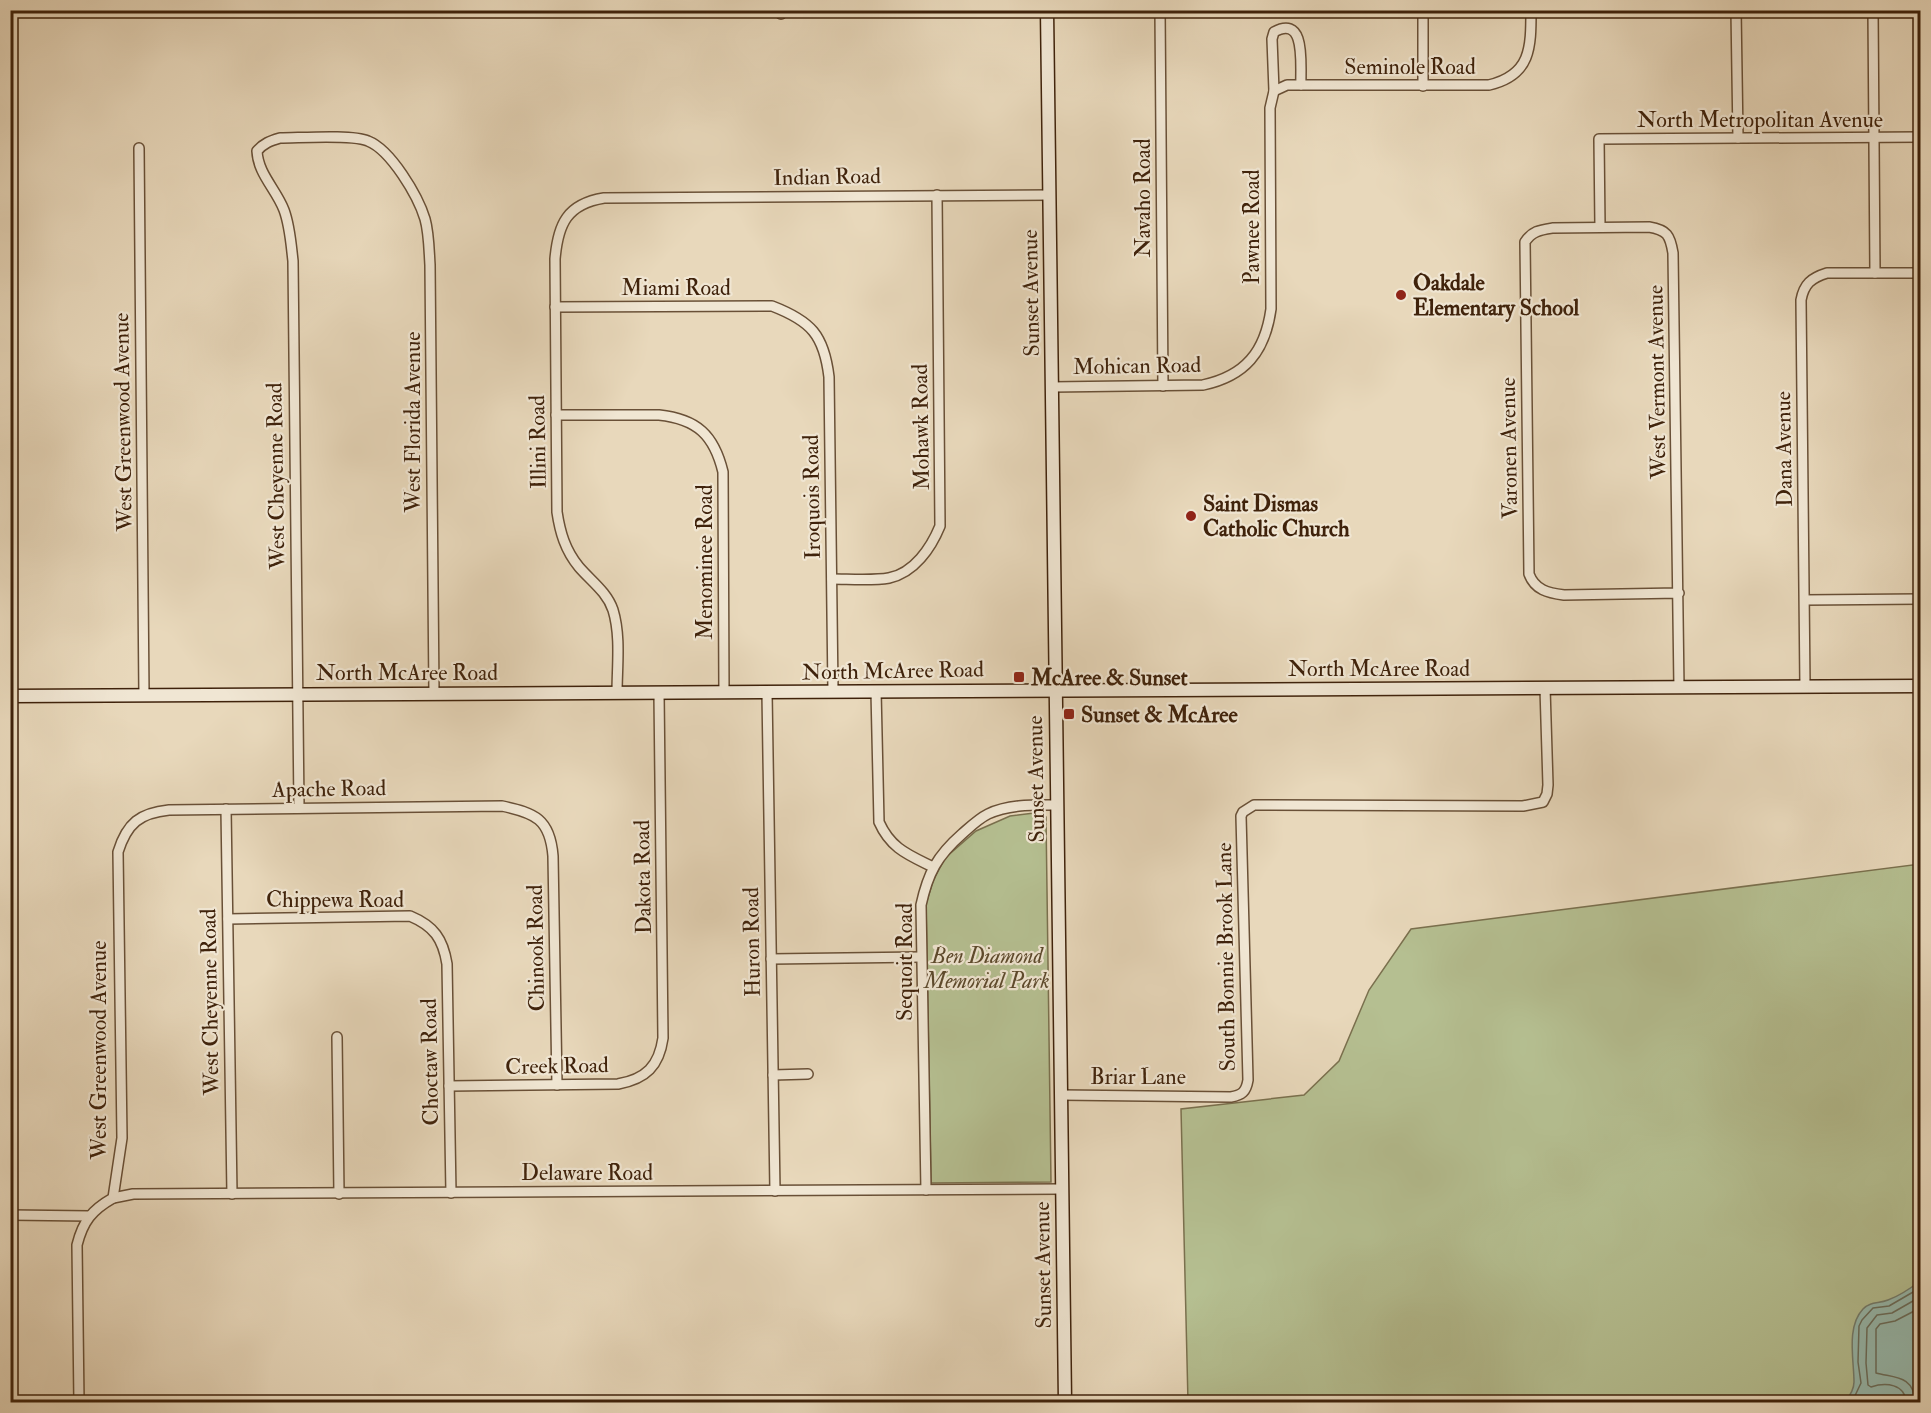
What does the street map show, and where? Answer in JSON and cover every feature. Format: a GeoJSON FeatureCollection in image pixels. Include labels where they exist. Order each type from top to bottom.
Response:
{"type":"FeatureCollection","features":[{"type":"Feature","properties":{"kind":"street","name":"Sunset Avenue"},"geometry":{"type":"LineString","coordinates":[[1047,10],[1065,1402]]}},
{"type":"Feature","properties":{"kind":"street","name":"Navaho Road"},"geometry":{"type":"LineString","coordinates":[[1160,10],[1163,386]]}},
{"type":"Feature","properties":{"kind":"street"},"geometry":{"type":"LineString","coordinates":[[1423,10],[1424,86]]}},
{"type":"Feature","properties":{"kind":"street","name":"Seminole Road"},"geometry":{"type":"LineString","coordinates":[[1274,90],[1287,85],[1301,84],[1424,86],[1489,85],[1504,81],[1517,72],[1530,48],[1531,10]]}},
{"type":"Feature","properties":{"kind":"street"},"geometry":{"type":"LineString","coordinates":[[1736,10],[1738,138]]}},
{"type":"Feature","properties":{"kind":"street"},"geometry":{"type":"LineString","coordinates":[[1873,10],[1875,273],[1920,273]]}},
{"type":"Feature","properties":{"kind":"street","name":"Pawnee Road"},"geometry":{"type":"LineString","coordinates":[[1251,359],[1268,329],[1271,309],[1270,108],[1274,90],[1272,39],[1274,32],[1282,27],[1289,28],[1296,33],[1300,44],[1301,84]]}},
{"type":"Feature","properties":{"kind":"street","name":"North Metropolitan Avenue"},"geometry":{"type":"LineString","coordinates":[[1600,227],[1599,139],[1920,137]]}},
{"type":"Feature","properties":{"kind":"street","name":"West Florida Avenue"},"geometry":{"type":"LineString","coordinates":[[257,151],[263,144],[280,138],[367,140],[379,147],[391,160],[417,198],[425,219],[429,245],[434,693]]}},
{"type":"Feature","properties":{"kind":"street","name":"West Greenwood Avenue"},"geometry":{"type":"LineString","coordinates":[[139,148],[144,695]]}},
{"type":"Feature","properties":{"kind":"street","name":"West Cheyenne Road"},"geometry":{"type":"LineString","coordinates":[[257,151],[257,162],[284,210],[290,231],[293,261],[299,808]]}},
{"type":"Feature","properties":{"kind":"street","name":"Mohawk Road"},"geometry":{"type":"LineString","coordinates":[[832,579],[889,578],[903,572],[926,553],[940,526],[938,195]]}},
{"type":"Feature","properties":{"kind":"street","name":"Indian Road"},"geometry":{"type":"LineString","coordinates":[[604,198],[1050,195]]}},
{"type":"Feature","properties":{"kind":"street","name":"Illini Road"},"geometry":{"type":"LineString","coordinates":[[604,198],[591,200],[581,205],[565,219],[559,229],[555,259],[557,512],[567,550],[578,566],[604,594],[612,609],[616,635],[617,693]]}},
{"type":"Feature","properties":{"kind":"street","name":"West Vermont Avenue"},"geometry":{"type":"LineString","coordinates":[[1600,227],[1661,229],[1667,234],[1673,253],[1679,688]]}},
{"type":"Feature","properties":{"kind":"street","name":"Varonen Avenue"},"geometry":{"type":"LineString","coordinates":[[1600,227],[1538,230],[1525,242],[1529,574],[1532,582],[1540,590],[1564,595],[1679,593]]}},
{"type":"Feature","properties":{"kind":"street","name":"Dana Avenue"},"geometry":{"type":"LineString","coordinates":[[1805,687],[1801,300],[1803,289],[1817,276],[1827,273],[1875,273]]}},
{"type":"Feature","properties":{"kind":"street","name":"Miami Road"},"geometry":{"type":"LineString","coordinates":[[555,307],[772,306],[795,314]]}},
{"type":"Feature","properties":{"kind":"street","name":"Iroquois Road"},"geometry":{"type":"LineString","coordinates":[[795,314],[806,322],[818,337],[827,357],[832,691]]}},
{"type":"Feature","properties":{"kind":"street","name":"Mohican Road"},"geometry":{"type":"LineString","coordinates":[[1052,387],[1203,385],[1220,381],[1237,372],[1251,359]]}},
{"type":"Feature","properties":{"kind":"street","name":"Menominee Road"},"geometry":{"type":"LineString","coordinates":[[556,415],[674,416],[693,424],[708,436],[718,452],[723,472],[724,693]]}},
{"type":"Feature","properties":{"kind":"street"},"geometry":{"type":"LineString","coordinates":[[1804,600],[1920,599]]}},
{"type":"Feature","properties":{"kind":"street","name":"North McAree Road"},"geometry":{"type":"LineString","coordinates":[[10,696],[1920,686]]}},
{"type":"Feature","properties":{"kind":"street","name":"South Bonnie Brook Lane"},"geometry":{"type":"LineString","coordinates":[[1246,1088],[1248,1080],[1242,812],[1254,805],[1497,806],[1535,805],[1543,802],[1547,794],[1545,688]]}},
{"type":"Feature","properties":{"kind":"street"},"geometry":{"type":"LineString","coordinates":[[876,691],[879,822],[885,835],[894,844],[904,852],[933,867]]}},
{"type":"Feature","properties":{"kind":"street","name":"Huron Road"},"geometry":{"type":"LineString","coordinates":[[767,693],[775,1191]]}},
{"type":"Feature","properties":{"kind":"street","name":"Dakota Road"},"geometry":{"type":"LineString","coordinates":[[658,1060],[663,1038],[659,694]]}},
{"type":"Feature","properties":{"kind":"street","name":"Sequoit Road"},"geometry":{"type":"LineString","coordinates":[[926,1190],[921,905],[926,883],[939,856],[972,824],[989,814],[1028,805],[1056,805]]}},
{"type":"Feature","properties":{"kind":"street","name":"Apache Road"},"geometry":{"type":"LineString","coordinates":[[128,829],[138,819],[151,812],[170,810],[502,806],[535,815]]}},
{"type":"Feature","properties":{"kind":"street","name":"West Cheyenne Road"},"geometry":{"type":"LineString","coordinates":[[226,809],[232,1194]]}},
{"type":"Feature","properties":{"kind":"street","name":"Chinook Road"},"geometry":{"type":"LineString","coordinates":[[535,815],[547,829],[552,842],[557,1084]]}},
{"type":"Feature","properties":{"kind":"street","name":"West Greenwood Avenue"},"geometry":{"type":"LineString","coordinates":[[113,1198],[122,1138],[117,852],[128,829]]}},
{"type":"Feature","properties":{"kind":"street","name":"Chippewa Road"},"geometry":{"type":"LineString","coordinates":[[228,918],[410,916],[426,923],[436,934]]}},
{"type":"Feature","properties":{"kind":"street","name":"Choctaw Road"},"geometry":{"type":"LineString","coordinates":[[436,934],[444,948],[447,964],[451,1193]]}},
{"type":"Feature","properties":{"kind":"street"},"geometry":{"type":"LineString","coordinates":[[771,959],[921,957]]}},
{"type":"Feature","properties":{"kind":"street"},"geometry":{"type":"LineString","coordinates":[[337,1037],[339,1194]]}},
{"type":"Feature","properties":{"kind":"street","name":"Creek Road"},"geometry":{"type":"LineString","coordinates":[[449,1086],[618,1084],[641,1077],[658,1060]]}},
{"type":"Feature","properties":{"kind":"street"},"geometry":{"type":"LineString","coordinates":[[773,1075],[808,1074]]}},
{"type":"Feature","properties":{"kind":"street","name":"Briar Lane"},"geometry":{"type":"LineString","coordinates":[[1061,1095],[1231,1096],[1240,1095],[1246,1088]]}},
{"type":"Feature","properties":{"kind":"street","name":"Delaware Road"},"geometry":{"type":"LineString","coordinates":[[113,1198],[133,1194],[1062,1189]]}},
{"type":"Feature","properties":{"kind":"street"},"geometry":{"type":"LineString","coordinates":[[79,1402],[77,1245],[81,1230],[89,1216],[99,1206],[113,1198]]}},
{"type":"Feature","properties":{"kind":"street"},"geometry":{"type":"LineString","coordinates":[[10,1215],[89,1216]]}},
{"type":"Feature","properties":{"kind":"green space","name":"Ben Diamond Memorial Park"},"geometry":{"type":"Polygon","coordinates":[[[1034,813],[1046,817],[1051,1182],[931,1183],[926,904],[933,881],[945,858],[976,831],[1010,816],[1034,813]]]}},
{"type":"Feature","properties":{"kind":"green space"},"geometry":{"type":"Polygon","coordinates":[[[1920,864],[1920,1402],[1188,1402],[1181,1109],[1304,1095],[1339,1061],[1369,990],[1411,929],[1920,864]]]}},
{"type":"Feature","properties":{"kind":"water"},"geometry":{"type":"Polygon","coordinates":[[[1920,1281],[1920,1402],[1898,1402],[1885,1397],[1867,1402],[1845,1402],[1854,1385],[1852,1344],[1854,1325],[1858,1316],[1869,1305],[1905,1292],[1920,1281]]]}},
{"type":"Feature","properties":{"kind":"place","name":"Oakdale Elementary School"},"geometry":{"type":"Point","coordinates":[1401,295]}},
{"type":"Feature","properties":{"kind":"place","name":"Saint Dismas Catholic Church"},"geometry":{"type":"Point","coordinates":[1191,516]}},
{"type":"Feature","properties":{"kind":"place","name":"McAree & Sunset"},"geometry":{"type":"Point","coordinates":[1019,677]}},
{"type":"Feature","properties":{"kind":"place","name":"Sunset & McAree"},"geometry":{"type":"Point","coordinates":[1069,714]}}]}
